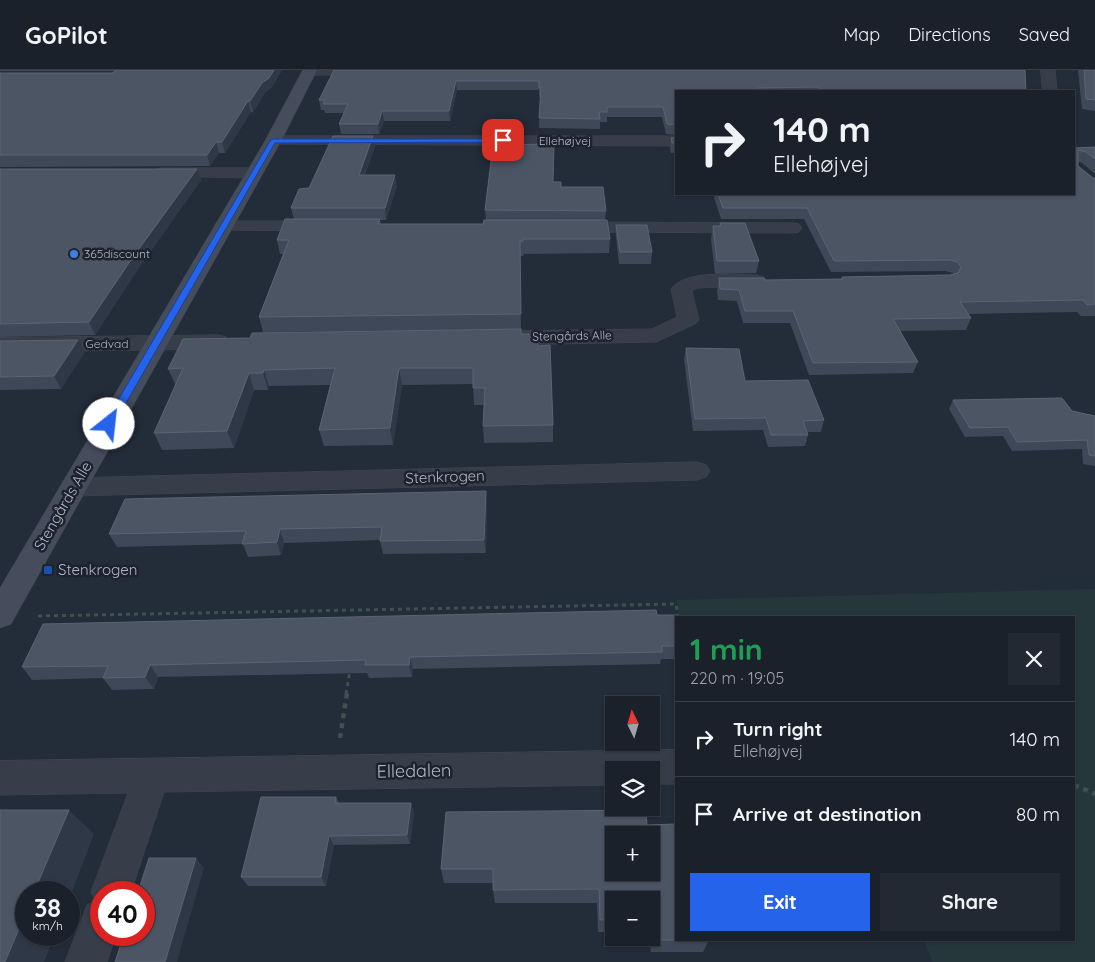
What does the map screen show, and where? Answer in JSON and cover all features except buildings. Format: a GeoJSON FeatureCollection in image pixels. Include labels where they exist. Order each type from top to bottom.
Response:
{"type":"FeatureCollection","features":[{"type":"Feature","properties":{"kind":"street"},"geometry":{"type":"LineString","coordinates":[[310,70],[389,71]]}},
{"type":"Feature","properties":{"kind":"street","name":"Stengårds Alle"},"geometry":{"type":"LineString","coordinates":[[0,615],[273,141],[310,70]]}},
{"type":"Feature","properties":{"kind":"street"},"geometry":{"type":"LineString","coordinates":[[1048,70],[1050,90]]}},
{"type":"Feature","properties":{"kind":"street","name":"Ellehøjvej"},"geometry":{"type":"LineString","coordinates":[[273,141],[675,140]]}},
{"type":"Feature","properties":{"kind":"street"},"geometry":{"type":"LineString","coordinates":[[146,173],[254,173]]}},
{"type":"Feature","properties":{"kind":"street"},"geometry":{"type":"LineString","coordinates":[[223,226],[333,226]]}},
{"type":"Feature","properties":{"kind":"street"},"geometry":{"type":"LineString","coordinates":[[553,227],[793,228]]}},
{"type":"Feature","properties":{"kind":"street","name":"Stengårds Alle"},"geometry":{"type":"LineString","coordinates":[[481,338],[656,335],[688,320],[681,289],[693,282],[780,281]]}},
{"type":"Feature","properties":{"kind":"street"},"geometry":{"type":"LineString","coordinates":[[155,344],[234,342]]}},
{"type":"Feature","properties":{"kind":"street","name":"Gedvad"},"geometry":{"type":"LineString","coordinates":[[0,344],[155,344]]}},
{"type":"Feature","properties":{"kind":"street","name":"Stenkrogen"},"geometry":{"type":"LineString","coordinates":[[73,487],[696,471]]}},
{"type":"Feature","properties":{"kind":"street","name":"Elledalen"},"geometry":{"type":"LineString","coordinates":[[0,778],[675,767]]}},
{"type":"Feature","properties":{"kind":"street"},"geometry":{"type":"LineString","coordinates":[[115,881],[152,776]]}},
{"type":"Feature","properties":{"kind":"street"},"geometry":{"type":"LineString","coordinates":[[86,962],[92,946]]}},
{"type":"Feature","properties":{"kind":"path"},"geometry":{"type":"LineString","coordinates":[[30,616],[676,604],[678,616]]}},
{"type":"Feature","properties":{"kind":"path"},"geometry":{"type":"LineString","coordinates":[[358,619],[360,610]]}},
{"type":"Feature","properties":{"kind":"path"},"geometry":{"type":"LineString","coordinates":[[335,772],[351,667]]}},
{"type":"Feature","properties":{"kind":"path"},"geometry":{"type":"LineString","coordinates":[[1075,785],[1095,794]]}},
{"type":"Feature","properties":{"kind":"shaded area"},"geometry":{"type":"Polygon","coordinates":[[[1095,589],[1095,962],[932,962],[924,941],[1075,941],[1075,616],[680,616],[676,600],[1095,589]]]}},
{"type":"Feature","properties":{"kind":"place","name":"365discount"},"geometry":{"type":"Point","coordinates":[74,254]}},
{"type":"Feature","properties":{"kind":"place","name":"Stenkrogen"},"geometry":{"type":"Point","coordinates":[48,570]}},
{"type":"Feature","properties":{"kind":"route"},"geometry":{"type":"LineString","coordinates":[[109,424],[273,141],[503,140]]}}]}
